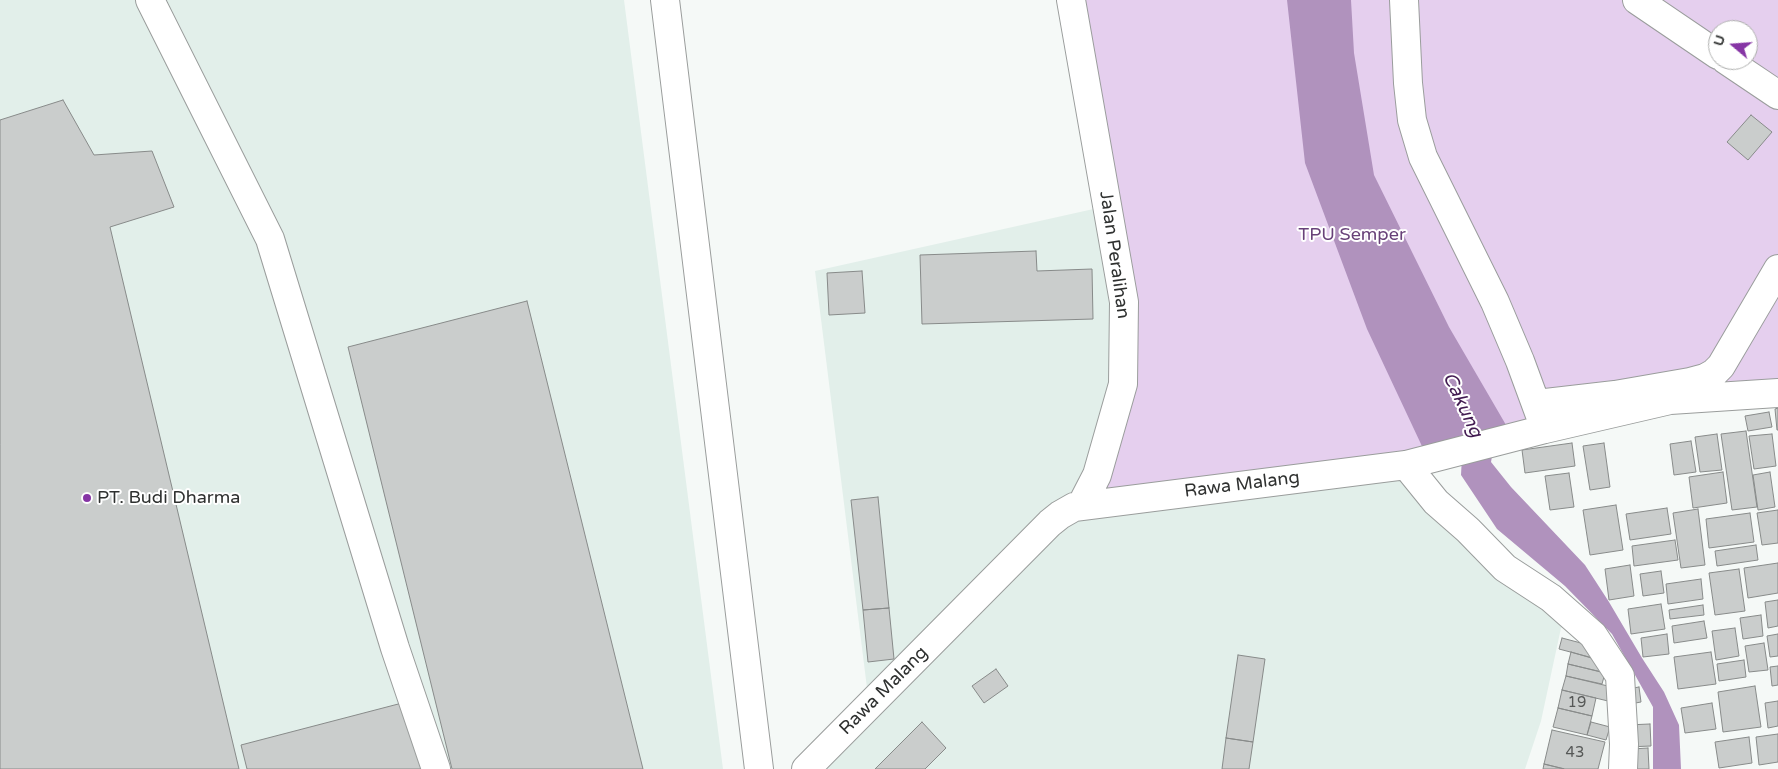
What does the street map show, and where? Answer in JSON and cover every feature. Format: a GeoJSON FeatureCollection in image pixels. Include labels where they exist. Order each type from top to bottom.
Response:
{"type":"FeatureCollection","features":[{"type":"Feature","properties":{"kind":"street"},"geometry":{"type":"LineString","coordinates":[[150,0],[270,239],[392,638],[436,769]]}},
{"type":"Feature","properties":{"kind":"street"},"geometry":{"type":"LineString","coordinates":[[665,0],[759,769]]}},
{"type":"Feature","properties":{"kind":"street","name":"Jalan Peralihan"},"geometry":{"type":"LineString","coordinates":[[1071,0],[1124,302],[1123,384],[1097,475],[1081,506]]}},
{"type":"Feature","properties":{"kind":"street"},"geometry":{"type":"LineString","coordinates":[[1404,0],[1408,83],[1412,120],[1423,156],[1495,302],[1541,417],[1615,395],[1704,378],[1714,373],[1721,366],[1778,269]]}},
{"type":"Feature","properties":{"kind":"street"},"geometry":{"type":"LineString","coordinates":[[1638,0],[1708,48]]}},
{"type":"Feature","properties":{"kind":"street"},"geometry":{"type":"LineString","coordinates":[[1741,70],[1778,95]]}},
{"type":"Feature","properties":{"kind":"street","name":"Rawa Malang"},"geometry":{"type":"LineString","coordinates":[[806,769],[1050,522],[1067,510],[1081,506],[1413,463],[1513,437],[1541,417],[1670,400],[1778,393]]}},
{"type":"Feature","properties":{"kind":"street"},"geometry":{"type":"LineString","coordinates":[[1413,463],[1436,502],[1468,530],[1505,568],[1550,598],[1593,635],[1620,676],[1624,736],[1623,769]]}},
{"type":"Feature","properties":{"kind":"shaded area"},"geometry":{"type":"Polygon","coordinates":[[[0,0],[624,0],[723,769],[0,769],[0,0]]]}},
{"type":"Feature","properties":{"kind":"shaded area"},"geometry":{"type":"Polygon","coordinates":[[[1107,206],[1406,465],[1576,620],[1561,628],[1541,721],[1525,769],[809,769],[870,712],[815,271],[1107,206]]]}},
{"type":"Feature","properties":{"kind":"green space","name":"TPU Semper"},"geometry":{"type":"Polygon","coordinates":[[[1071,0],[1778,0],[1778,394],[1081,506],[1123,384],[1071,0]]]}},
{"type":"Feature","properties":{"kind":"water","name":"Cakung"},"geometry":{"type":"Polygon","coordinates":[[[1287,0],[1351,0],[1354,53],[1374,175],[1449,327],[1513,437],[1428,459],[1367,329],[1305,163],[1287,0]]]}},
{"type":"Feature","properties":{"kind":"water"},"geometry":{"type":"Polygon","coordinates":[[[1494,445],[1491,462],[1511,487],[1585,565],[1664,692],[1679,725],[1681,769],[1653,769],[1653,707],[1612,634],[1565,586],[1497,529],[1461,475],[1462,456],[1494,445]]]}},
{"type":"Feature","properties":{"kind":"building","name":"PT. Budi Dharma"},"geometry":{"type":"Polygon","coordinates":[[[63,100],[94,155],[152,151],[174,207],[110,227],[239,769],[0,769],[0,120],[63,100]]]}},
{"type":"Feature","properties":{"kind":"building"},"geometry":{"type":"Polygon","coordinates":[[[1751,115],[1772,132],[1748,160],[1727,142],[1751,115]]]}},
{"type":"Feature","properties":{"kind":"building"},"geometry":{"type":"Polygon","coordinates":[[[1036,251],[1037,271],[1092,269],[1093,319],[922,324],[920,255],[1036,251]]]}},
{"type":"Feature","properties":{"kind":"building"},"geometry":{"type":"Polygon","coordinates":[[[862,271],[865,313],[829,315],[827,273],[862,271]]]}},
{"type":"Feature","properties":{"kind":"building"},"geometry":{"type":"Polygon","coordinates":[[[527,301],[643,769],[452,769],[348,347],[527,301]]]}},
{"type":"Feature","properties":{"kind":"building"},"geometry":{"type":"Polygon","coordinates":[[[1778,408],[1778,430],[1777,430],[1775,409],[1778,408]]]}},
{"type":"Feature","properties":{"kind":"building"},"geometry":{"type":"Polygon","coordinates":[[[1769,412],[1772,427],[1748,431],[1745,416],[1769,412]]]}},
{"type":"Feature","properties":{"kind":"building"},"geometry":{"type":"Polygon","coordinates":[[[1746,431],[1757,507],[1732,510],[1721,434],[1746,431]]]}},
{"type":"Feature","properties":{"kind":"building"},"geometry":{"type":"Polygon","coordinates":[[[1717,434],[1722,470],[1700,472],[1695,437],[1717,434]]]}},
{"type":"Feature","properties":{"kind":"building"},"geometry":{"type":"Polygon","coordinates":[[[1772,434],[1776,466],[1754,469],[1749,436],[1772,434]]]}},
{"type":"Feature","properties":{"kind":"building"},"geometry":{"type":"Polygon","coordinates":[[[1691,441],[1696,472],[1674,475],[1670,444],[1691,441]]]}},
{"type":"Feature","properties":{"kind":"building"},"geometry":{"type":"Polygon","coordinates":[[[1572,443],[1575,466],[1525,473],[1522,450],[1572,443]]]}},
{"type":"Feature","properties":{"kind":"building"},"geometry":{"type":"Polygon","coordinates":[[[1604,443],[1610,487],[1590,490],[1583,446],[1604,443]]]}},
{"type":"Feature","properties":{"kind":"building"},"geometry":{"type":"Polygon","coordinates":[[[1723,472],[1727,503],[1693,508],[1689,477],[1723,472]]]}},
{"type":"Feature","properties":{"kind":"building"},"geometry":{"type":"Polygon","coordinates":[[[1770,472],[1775,507],[1758,510],[1753,475],[1770,472]]]}},
{"type":"Feature","properties":{"kind":"building"},"geometry":{"type":"Polygon","coordinates":[[[1569,473],[1574,507],[1550,510],[1545,476],[1569,473]]]}},
{"type":"Feature","properties":{"kind":"building"},"geometry":{"type":"Polygon","coordinates":[[[878,497],[889,608],[863,610],[851,500],[878,497]]]}},
{"type":"Feature","properties":{"kind":"building"},"geometry":{"type":"Polygon","coordinates":[[[1616,505],[1623,550],[1590,555],[1583,510],[1616,505]]]}},
{"type":"Feature","properties":{"kind":"building"},"geometry":{"type":"Polygon","coordinates":[[[1667,508],[1671,534],[1630,540],[1626,514],[1667,508]]]}},
{"type":"Feature","properties":{"kind":"building"},"geometry":{"type":"Polygon","coordinates":[[[1698,509],[1705,565],[1681,568],[1673,513],[1698,509]]]}},
{"type":"Feature","properties":{"kind":"building"},"geometry":{"type":"Polygon","coordinates":[[[1778,510],[1778,543],[1762,545],[1757,513],[1778,510]]]}},
{"type":"Feature","properties":{"kind":"building"},"geometry":{"type":"Polygon","coordinates":[[[1750,513],[1754,542],[1709,548],[1706,519],[1750,513]]]}},
{"type":"Feature","properties":{"kind":"building"},"geometry":{"type":"Polygon","coordinates":[[[1675,540],[1678,560],[1634,566],[1632,546],[1675,540]]]}},
{"type":"Feature","properties":{"kind":"building"},"geometry":{"type":"Polygon","coordinates":[[[1756,545],[1758,560],[1717,566],[1715,551],[1756,545]]]}},
{"type":"Feature","properties":{"kind":"building"},"geometry":{"type":"Polygon","coordinates":[[[1778,563],[1778,593],[1748,598],[1744,568],[1778,563]]]}},
{"type":"Feature","properties":{"kind":"building"},"geometry":{"type":"Polygon","coordinates":[[[1630,565],[1634,596],[1609,600],[1605,569],[1630,565]]]}},
{"type":"Feature","properties":{"kind":"building"},"geometry":{"type":"Polygon","coordinates":[[[1739,569],[1745,611],[1715,615],[1709,573],[1739,569]]]}},
{"type":"Feature","properties":{"kind":"building"},"geometry":{"type":"Polygon","coordinates":[[[1661,571],[1664,593],[1643,596],[1640,574],[1661,571]]]}},
{"type":"Feature","properties":{"kind":"building"},"geometry":{"type":"Polygon","coordinates":[[[1701,579],[1703,599],[1668,604],[1666,584],[1701,579]]]}},
{"type":"Feature","properties":{"kind":"building"},"geometry":{"type":"Polygon","coordinates":[[[1778,600],[1778,626],[1768,628],[1765,602],[1778,600]]]}},
{"type":"Feature","properties":{"kind":"building"},"geometry":{"type":"Polygon","coordinates":[[[1661,604],[1665,629],[1631,634],[1628,609],[1661,604]]]}},
{"type":"Feature","properties":{"kind":"building"},"geometry":{"type":"Polygon","coordinates":[[[1703,605],[1704,615],[1670,619],[1669,610],[1703,605]]]}},
{"type":"Feature","properties":{"kind":"building"},"geometry":{"type":"Polygon","coordinates":[[[889,608],[894,659],[868,662],[863,610],[889,608]]]}},
{"type":"Feature","properties":{"kind":"building"},"geometry":{"type":"Polygon","coordinates":[[[1761,615],[1763,636],[1743,639],[1740,618],[1761,615]]]}},
{"type":"Feature","properties":{"kind":"building"},"geometry":{"type":"Polygon","coordinates":[[[1704,621],[1707,638],[1674,643],[1672,626],[1704,621]]]}},
{"type":"Feature","properties":{"kind":"building"},"geometry":{"type":"Polygon","coordinates":[[[1735,628],[1739,656],[1716,660],[1712,631],[1735,628]]]}},
{"type":"Feature","properties":{"kind":"building"},"geometry":{"type":"Polygon","coordinates":[[[1667,634],[1669,654],[1643,657],[1641,638],[1667,634]]]}},
{"type":"Feature","properties":{"kind":"building"},"geometry":{"type":"Polygon","coordinates":[[[1778,634],[1778,656],[1770,657],[1767,636],[1778,634]]]}},
{"type":"Feature","properties":{"kind":"building"},"geometry":{"type":"Polygon","coordinates":[[[1562,638],[1596,647],[1593,658],[1559,649],[1562,638]]]}},
{"type":"Feature","properties":{"kind":"building"},"geometry":{"type":"Polygon","coordinates":[[[1764,643],[1768,670],[1749,672],[1745,646],[1764,643]]]}},
{"type":"Feature","properties":{"kind":"building"},"geometry":{"type":"Polygon","coordinates":[[[1571,652],[1605,662],[1602,672],[1568,664],[1571,652]]]}},
{"type":"Feature","properties":{"kind":"building"},"geometry":{"type":"Polygon","coordinates":[[[1711,652],[1716,684],[1678,689],[1674,657],[1711,652]]]}},
{"type":"Feature","properties":{"kind":"building"},"geometry":{"type":"Polygon","coordinates":[[[1238,655],[1265,659],[1253,742],[1226,738],[1238,655]]]}},
{"type":"Feature","properties":{"kind":"building"},"geometry":{"type":"Polygon","coordinates":[[[1744,660],[1746,677],[1719,681],[1717,664],[1744,660]]]}},
{"type":"Feature","properties":{"kind":"building"},"geometry":{"type":"Polygon","coordinates":[[[1568,664],[1605,673],[1602,684],[1566,676],[1568,664]]]}},
{"type":"Feature","properties":{"kind":"building"},"geometry":{"type":"Polygon","coordinates":[[[1778,666],[1778,685],[1772,686],[1770,667],[1778,666]]]}},
{"type":"Feature","properties":{"kind":"building"},"geometry":{"type":"Polygon","coordinates":[[[996,669],[1008,686],[984,703],[972,686],[996,669]]]}},
{"type":"Feature","properties":{"kind":"building"},"geometry":{"type":"Polygon","coordinates":[[[1566,676],[1612,687],[1608,701],[1562,690],[1566,676]]]}},
{"type":"Feature","properties":{"kind":"building"},"geometry":{"type":"Polygon","coordinates":[[[1755,686],[1761,727],[1723,732],[1718,692],[1755,686]]]}},
{"type":"Feature","properties":{"kind":"building"},"geometry":{"type":"Polygon","coordinates":[[[1639,687],[1641,702],[1630,704],[1628,689],[1639,687]]]}},
{"type":"Feature","properties":{"kind":"building"},"geometry":{"type":"Polygon","coordinates":[[[1562,690],[1596,698],[1592,716],[1558,708],[1562,690]]]}},
{"type":"Feature","properties":{"kind":"building"},"geometry":{"type":"Polygon","coordinates":[[[1778,701],[1778,726],[1768,728],[1765,703],[1778,701]]]}},
{"type":"Feature","properties":{"kind":"building"},"geometry":{"type":"Polygon","coordinates":[[[406,702],[423,769],[247,769],[241,745],[406,702]]]}},
{"type":"Feature","properties":{"kind":"building"},"geometry":{"type":"Polygon","coordinates":[[[1712,703],[1716,729],[1685,733],[1681,708],[1712,703]]]}},
{"type":"Feature","properties":{"kind":"building"},"geometry":{"type":"Polygon","coordinates":[[[1558,708],[1592,716],[1587,735],[1553,727],[1558,708]]]}},
{"type":"Feature","properties":{"kind":"building"},"geometry":{"type":"Polygon","coordinates":[[[922,722],[946,748],[925,769],[875,769],[922,722]]]}},
{"type":"Feature","properties":{"kind":"building"},"geometry":{"type":"Polygon","coordinates":[[[1591,722],[1610,727],[1606,740],[1587,735],[1591,722]]]}},
{"type":"Feature","properties":{"kind":"building"},"geometry":{"type":"Polygon","coordinates":[[[1650,724],[1651,746],[1627,747],[1627,725],[1650,724]]]}},
{"type":"Feature","properties":{"kind":"building"},"geometry":{"type":"Polygon","coordinates":[[[1552,730],[1605,742],[1598,769],[1565,769],[1544,764],[1552,730]]]}},
{"type":"Feature","properties":{"kind":"building"},"geometry":{"type":"Polygon","coordinates":[[[1778,734],[1778,762],[1759,765],[1756,737],[1778,734]]]}},
{"type":"Feature","properties":{"kind":"building"},"geometry":{"type":"Polygon","coordinates":[[[1749,737],[1752,763],[1719,768],[1715,742],[1749,737]]]}},
{"type":"Feature","properties":{"kind":"building"},"geometry":{"type":"Polygon","coordinates":[[[1226,738],[1253,742],[1249,769],[1222,769],[1226,738]]]}},
{"type":"Feature","properties":{"kind":"building"},"geometry":{"type":"Polygon","coordinates":[[[1648,748],[1649,769],[1633,769],[1632,749],[1648,748]]]}},
{"type":"Feature","properties":{"kind":"building"},"geometry":{"type":"Polygon","coordinates":[[[1544,764],[1564,769],[1543,769],[1544,764]]]}},
{"type":"Feature","properties":{"kind":"place","name":"PT. Budi Dharma"},"geometry":{"type":"Point","coordinates":[87,498]}}]}
